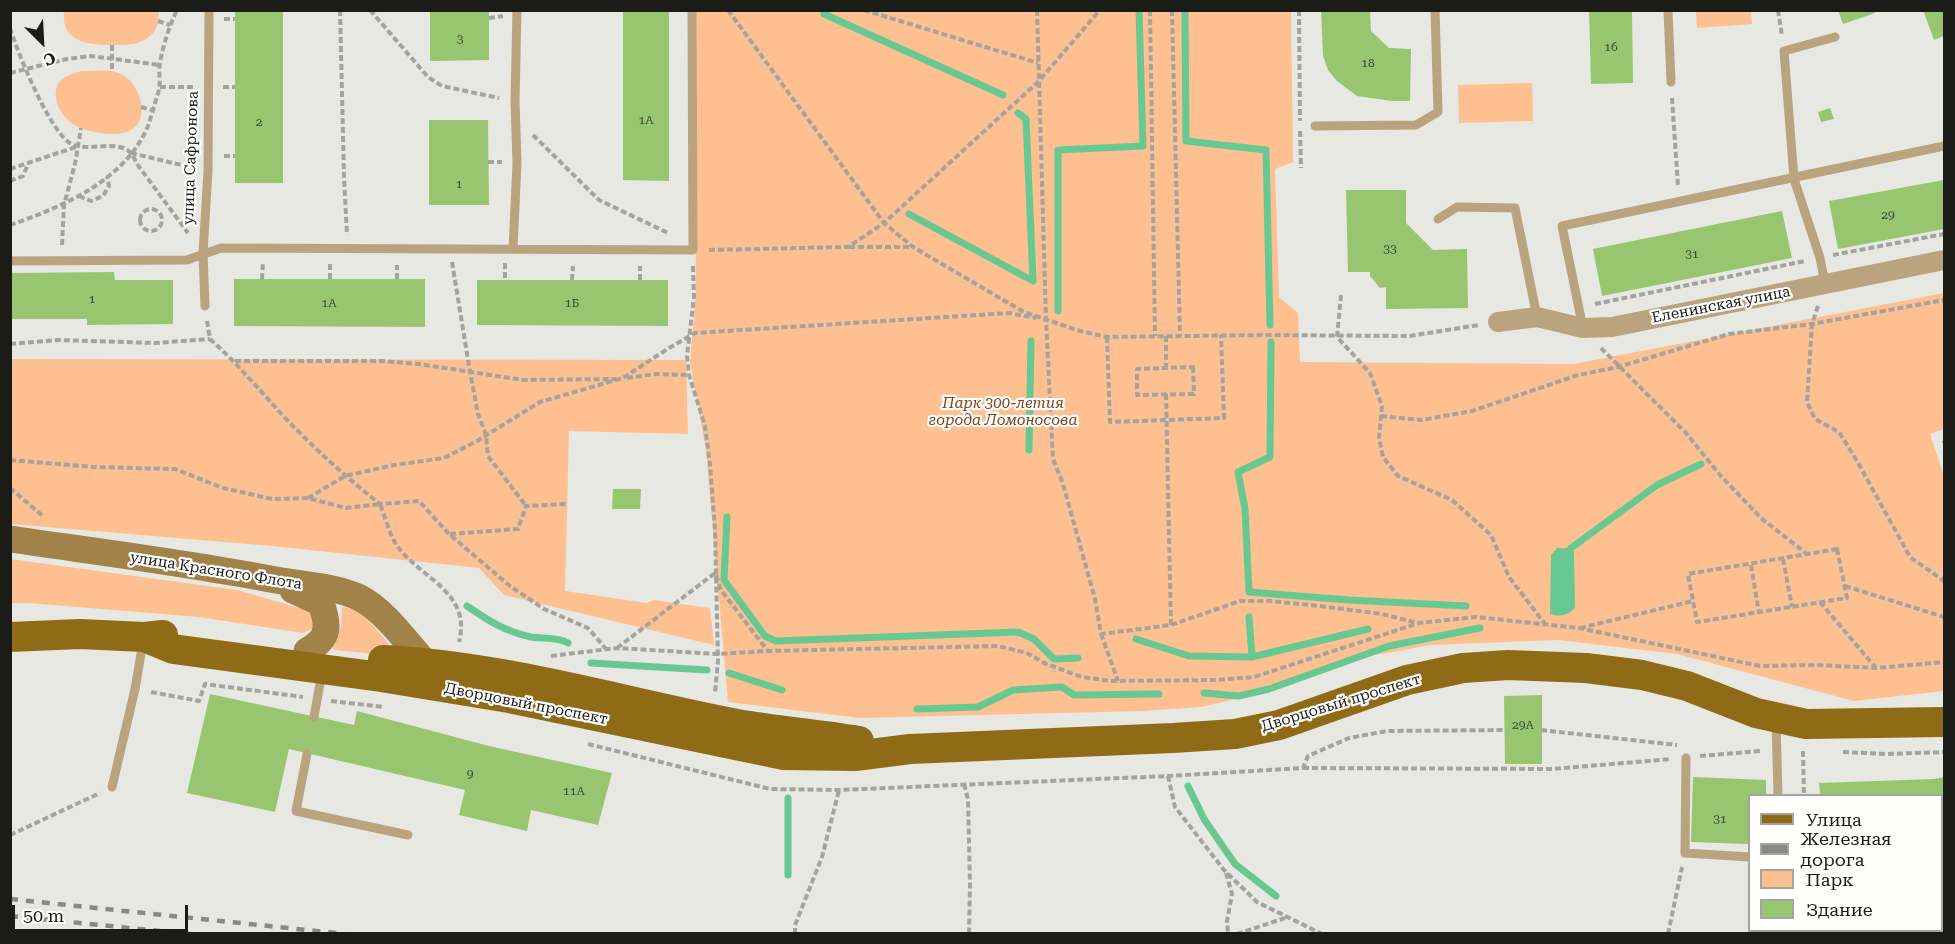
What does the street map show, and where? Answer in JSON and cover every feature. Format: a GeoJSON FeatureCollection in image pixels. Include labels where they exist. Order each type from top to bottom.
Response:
{"type":"FeatureCollection","features":[{"type":"Feature","properties":{"kind":"main road","name":"улица Красного Флота"},"geometry":{"type":"LineString","coordinates":[[10,539],[261,577],[347,593],[362,599],[433,661]]}},
{"type":"Feature","properties":{"kind":"main road"},"geometry":{"type":"LineString","coordinates":[[261,577],[321,603],[327,620],[327,628],[324,637],[317,645],[315,661]]}},
{"type":"Feature","properties":{"kind":"main road","name":"Дворцовый проспект"},"geometry":{"type":"LineString","coordinates":[[10,637],[80,634],[144,637],[173,649],[315,661],[433,661],[521,676],[737,724],[910,749],[1235,734],[1279,725],[1407,680],[1464,668],[1508,665],[1586,668],[1642,675],[1687,686],[1776,719],[1817,724],[1944,722]]}},
{"type":"Feature","properties":{"kind":"main road","name":"Дворцовый проспект"},"geometry":{"type":"LineString","coordinates":[[315,661],[381,677],[433,661]]}},
{"type":"Feature","properties":{"kind":"main road"},"geometry":{"type":"LineString","coordinates":[[381,677],[433,661]]}},
{"type":"Feature","properties":{"kind":"street","name":"Еленинская улица"},"geometry":{"type":"LineString","coordinates":[[1498,322],[1538,317],[1583,328],[1612,327],[1944,260]]}},
{"type":"Feature","properties":{"kind":"lane","name":"улица Сафронова"},"geometry":{"type":"LineString","coordinates":[[205,306],[203,253],[208,171],[209,10]]}},
{"type":"Feature","properties":{"kind":"lane"},"geometry":{"type":"LineString","coordinates":[[513,249],[517,163],[515,101],[517,10]]}},
{"type":"Feature","properties":{"kind":"lane"},"geometry":{"type":"LineString","coordinates":[[10,261],[187,260],[221,248],[693,250],[693,10]]}},
{"type":"Feature","properties":{"kind":"lane"},"geometry":{"type":"LineString","coordinates":[[1315,126],[1416,125],[1438,112],[1435,10]]}},
{"type":"Feature","properties":{"kind":"lane"},"geometry":{"type":"LineString","coordinates":[[1668,10],[1671,82]]}},
{"type":"Feature","properties":{"kind":"lane"},"geometry":{"type":"LineString","coordinates":[[1825,284],[1820,258],[1794,179],[1784,51],[1835,37]]}},
{"type":"Feature","properties":{"kind":"lane"},"geometry":{"type":"LineString","coordinates":[[1583,328],[1562,226],[1944,146]]}},
{"type":"Feature","properties":{"kind":"lane"},"geometry":{"type":"LineString","coordinates":[[1438,219],[1457,207],[1515,208],[1538,317]]}},
{"type":"Feature","properties":{"kind":"lane"},"geometry":{"type":"LineString","coordinates":[[112,787],[135,689],[144,637]]}},
{"type":"Feature","properties":{"kind":"lane"},"geometry":{"type":"LineString","coordinates":[[314,717],[315,661]]}},
{"type":"Feature","properties":{"kind":"lane"},"geometry":{"type":"LineString","coordinates":[[1776,719],[1778,794]]}},
{"type":"Feature","properties":{"kind":"lane"},"geometry":{"type":"LineString","coordinates":[[307,753],[296,811],[408,835]]}},
{"type":"Feature","properties":{"kind":"lane"},"geometry":{"type":"LineString","coordinates":[[1686,758],[1685,854],[1748,857]]}},
{"type":"Feature","properties":{"kind":"path"},"geometry":{"type":"LineString","coordinates":[[10,225],[64,205],[94,188],[131,152],[148,125],[160,87],[160,65],[170,26],[177,10]]}},
{"type":"Feature","properties":{"kind":"path"},"geometry":{"type":"LineString","coordinates":[[340,10],[348,248]]}},
{"type":"Feature","properties":{"kind":"path"},"geometry":{"type":"LineString","coordinates":[[370,10],[428,77],[442,86],[515,101]]}},
{"type":"Feature","properties":{"kind":"path"},"geometry":{"type":"LineString","coordinates":[[728,10],[884,223],[914,247],[1022,310],[1046,320],[1107,337],[1409,336],[1498,322]]}},
{"type":"Feature","properties":{"kind":"path"},"geometry":{"type":"LineString","coordinates":[[864,10],[1038,63]]}},
{"type":"Feature","properties":{"kind":"path"},"geometry":{"type":"LineString","coordinates":[[1037,10],[1046,320],[1053,459],[1095,599],[1101,634],[1118,681]]}},
{"type":"Feature","properties":{"kind":"path"},"geometry":{"type":"LineString","coordinates":[[848,247],[884,223],[1039,81],[1100,10]]}},
{"type":"Feature","properties":{"kind":"path"},"geometry":{"type":"LineString","coordinates":[[1150,10],[1155,336]]}},
{"type":"Feature","properties":{"kind":"path"},"geometry":{"type":"LineString","coordinates":[[1172,10],[1180,336]]}},
{"type":"Feature","properties":{"kind":"path"},"geometry":{"type":"LineString","coordinates":[[1299,10],[1301,168]]}},
{"type":"Feature","properties":{"kind":"path"},"geometry":{"type":"LineString","coordinates":[[1778,10],[1784,51]]}},
{"type":"Feature","properties":{"kind":"path"},"geometry":{"type":"LineString","coordinates":[[158,21],[170,26]]}},
{"type":"Feature","properties":{"kind":"path"},"geometry":{"type":"LineString","coordinates":[[10,28],[26,71],[55,124],[66,140],[77,147]]}},
{"type":"Feature","properties":{"kind":"path"},"geometry":{"type":"LineString","coordinates":[[112,45],[112,71]]}},
{"type":"Feature","properties":{"kind":"path"},"geometry":{"type":"LineString","coordinates":[[10,74],[67,59],[91,57],[160,65]]}},
{"type":"Feature","properties":{"kind":"path"},"geometry":{"type":"LineString","coordinates":[[1671,82],[1680,202]]}},
{"type":"Feature","properties":{"kind":"path"},"geometry":{"type":"LineString","coordinates":[[160,87],[208,87]]}},
{"type":"Feature","properties":{"kind":"path"},"geometry":{"type":"LineString","coordinates":[[141,106],[152,110]]}},
{"type":"Feature","properties":{"kind":"path"},"geometry":{"type":"LineString","coordinates":[[515,117],[599,200],[680,239],[693,250],[914,247]]}},
{"type":"Feature","properties":{"kind":"path"},"geometry":{"type":"LineString","coordinates":[[61,261],[64,205],[75,164],[81,128]]}},
{"type":"Feature","properties":{"kind":"path"},"geometry":{"type":"LineString","coordinates":[[10,169],[77,147],[103,146],[124,149],[208,171]]}},
{"type":"Feature","properties":{"kind":"path"},"geometry":{"type":"LineString","coordinates":[[131,152],[203,253]]}},
{"type":"Feature","properties":{"kind":"path"},"geometry":{"type":"LineString","coordinates":[[10,181],[23,176],[28,163]]}},
{"type":"Feature","properties":{"kind":"path"},"geometry":{"type":"LineString","coordinates":[[79,196],[91,201],[103,196],[109,186],[107,176]]}},
{"type":"Feature","properties":{"kind":"path"},"geometry":{"type":"LineString","coordinates":[[160,212],[168,207]]}},
{"type":"Feature","properties":{"kind":"path"},"geometry":{"type":"LineString","coordinates":[[151,208],[160,212],[162,222],[160,227],[151,231],[142,227],[140,222],[142,213],[151,208]]}},
{"type":"Feature","properties":{"kind":"path"},"geometry":{"type":"LineString","coordinates":[[1579,308],[1944,234]]}},
{"type":"Feature","properties":{"kind":"path"},"geometry":{"type":"LineString","coordinates":[[450,248],[470,372],[478,414],[486,435],[488,456],[526,506]]}},
{"type":"Feature","properties":{"kind":"path"},"geometry":{"type":"LineString","coordinates":[[693,250],[694,297],[687,356],[689,375],[705,426],[710,464],[715,529],[718,654],[716,687]]}},
{"type":"Feature","properties":{"kind":"path"},"geometry":{"type":"LineString","coordinates":[[1825,284],[1812,324],[1807,402],[1815,419],[1839,432],[1910,557],[1944,581]]}},
{"type":"Feature","properties":{"kind":"path"},"geometry":{"type":"LineString","coordinates":[[1341,295],[1337,337],[1370,373],[1382,406],[1379,438],[1383,457],[1398,476],[1452,500],[1491,535],[1509,577],[1546,625]]}},
{"type":"Feature","properties":{"kind":"path"},"geometry":{"type":"LineString","coordinates":[[1381,416],[1421,420],[1472,411],[1578,375],[1618,367],[1729,334],[1812,324],[1944,300]]}},
{"type":"Feature","properties":{"kind":"path"},"geometry":{"type":"LineString","coordinates":[[205,306],[210,339],[235,361],[287,420],[345,476],[380,504],[396,546],[416,567],[451,595],[459,611],[461,633],[433,661]]}},
{"type":"Feature","properties":{"kind":"path"},"geometry":{"type":"LineString","coordinates":[[308,498],[345,476],[394,465],[444,458],[540,402],[623,378],[695,333],[1009,313],[1046,320]]}},
{"type":"Feature","properties":{"kind":"path"},"geometry":{"type":"LineString","coordinates":[[1583,328],[1618,367],[1686,433],[1720,475],[1761,518],[1807,555]]}},
{"type":"Feature","properties":{"kind":"path"},"geometry":{"type":"LineString","coordinates":[[1107,337],[1110,422],[1224,418],[1221,335]]}},
{"type":"Feature","properties":{"kind":"path"},"geometry":{"type":"LineString","coordinates":[[1166,336],[1166,368]]}},
{"type":"Feature","properties":{"kind":"path"},"geometry":{"type":"LineString","coordinates":[[10,344],[59,340],[155,343],[210,339]]}},
{"type":"Feature","properties":{"kind":"path"},"geometry":{"type":"LineString","coordinates":[[235,361],[383,361],[524,380],[623,378],[656,374],[689,375]]}},
{"type":"Feature","properties":{"kind":"path"},"geometry":{"type":"LineString","coordinates":[[1166,368],[1193,368],[1194,394],[1137,394],[1137,369],[1166,368]]}},
{"type":"Feature","properties":{"kind":"path"},"geometry":{"type":"LineString","coordinates":[[1166,394],[1171,625]]}},
{"type":"Feature","properties":{"kind":"path"},"geometry":{"type":"LineString","coordinates":[[10,460],[94,467],[175,469],[223,488],[272,499],[308,498],[346,508],[419,501],[449,534],[510,586],[544,609],[588,628],[606,649]]}},
{"type":"Feature","properties":{"kind":"path"},"geometry":{"type":"LineString","coordinates":[[10,488],[51,524]]}},
{"type":"Feature","properties":{"kind":"path"},"geometry":{"type":"LineString","coordinates":[[526,506],[567,504]]}},
{"type":"Feature","properties":{"kind":"path"},"geometry":{"type":"LineString","coordinates":[[449,534],[518,529],[526,506]]}},
{"type":"Feature","properties":{"kind":"path"},"geometry":{"type":"LineString","coordinates":[[1837,549],[1847,598],[1697,622],[1688,574],[1784,559],[1837,549]]}},
{"type":"Feature","properties":{"kind":"path"},"geometry":{"type":"LineString","coordinates":[[1784,559],[1792,607]]}},
{"type":"Feature","properties":{"kind":"path"},"geometry":{"type":"LineString","coordinates":[[1751,565],[1759,613]]}},
{"type":"Feature","properties":{"kind":"path"},"geometry":{"type":"LineString","coordinates":[[617,648],[715,573]]}},
{"type":"Feature","properties":{"kind":"path"},"geometry":{"type":"LineString","coordinates":[[715,573],[721,590],[767,651]]}},
{"type":"Feature","properties":{"kind":"path"},"geometry":{"type":"LineString","coordinates":[[1845,586],[1944,617]]}},
{"type":"Feature","properties":{"kind":"path"},"geometry":{"type":"LineString","coordinates":[[1101,634],[1171,625],[1240,601],[1270,601],[1320,606],[1382,614],[1419,623]]}},
{"type":"Feature","properties":{"kind":"path"},"geometry":{"type":"LineString","coordinates":[[1579,628],[1693,601]]}},
{"type":"Feature","properties":{"kind":"path"},"geometry":{"type":"LineString","coordinates":[[1820,602],[1877,668]]}},
{"type":"Feature","properties":{"kind":"path"},"geometry":{"type":"LineString","coordinates":[[549,656],[617,648],[718,654],[998,646],[1027,653],[1044,663],[1082,677],[1118,681],[1254,677],[1419,623],[1476,617],[1579,628],[1760,666],[1816,665],[1877,668],[1944,662]]}},
{"type":"Feature","properties":{"kind":"path"},"geometry":{"type":"LineString","coordinates":[[1541,730],[1686,746],[1686,758]]}},
{"type":"Feature","properties":{"kind":"path"},"geometry":{"type":"LineString","coordinates":[[1304,768],[1553,769],[1777,750],[1813,751]]}},
{"type":"Feature","properties":{"kind":"path"},"geometry":{"type":"LineString","coordinates":[[1803,751],[1804,794]]}},
{"type":"Feature","properties":{"kind":"path"},"geometry":{"type":"LineString","coordinates":[[1834,752],[1887,754],[1944,752]]}},
{"type":"Feature","properties":{"kind":"path"},"geometry":{"type":"LineString","coordinates":[[1168,776],[1175,807],[1226,872],[1257,902],[1286,918],[1322,933]]}},
{"type":"Feature","properties":{"kind":"path"},"geometry":{"type":"LineString","coordinates":[[964,784],[968,799],[969,933]]}},
{"type":"Feature","properties":{"kind":"path"},"geometry":{"type":"LineString","coordinates":[[10,835],[112,787]]}},
{"type":"Feature","properties":{"kind":"path"},"geometry":{"type":"LineString","coordinates":[[795,933],[795,925],[822,857],[839,790]]}},
{"type":"Feature","properties":{"kind":"path"},"geometry":{"type":"LineString","coordinates":[[1668,933],[1685,854]]}},
{"type":"Feature","properties":{"kind":"path"},"geometry":{"type":"LineString","coordinates":[[1226,872],[1232,894],[1227,933]]}},
{"type":"Feature","properties":{"kind":"path"},"geometry":{"type":"LineString","coordinates":[[1237,933],[1286,918]]}},
{"type":"Feature","properties":{"kind":"green space"},"geometry":{"type":"Polygon","coordinates":[[[64,11],[159,11],[156,28],[148,38],[137,43],[104,45],[88,43],[75,38],[66,28],[64,11]]]}},
{"type":"Feature","properties":{"kind":"green space","name":"Парк 300-летия города Ломоносова"},"geometry":{"type":"Polygon","coordinates":[[[695,11],[1291,11],[1293,162],[1275,169],[1279,297],[1298,313],[1300,362],[1574,364],[1944,293],[1944,429],[1930,434],[1944,476],[1944,691],[1854,701],[1677,654],[1558,640],[1430,645],[1365,657],[1259,694],[1201,707],[1142,711],[859,718],[728,702],[706,450],[690,362],[696,295],[695,11]]]}},
{"type":"Feature","properties":{"kind":"green space"},"geometry":{"type":"Polygon","coordinates":[[[1696,11],[1751,11],[1752,24],[1697,28],[1696,11]]]}},
{"type":"Feature","properties":{"kind":"green space"},"geometry":{"type":"Polygon","coordinates":[[[82,71],[119,73],[134,85],[139,94],[141,114],[139,122],[133,129],[117,134],[97,133],[78,127],[65,116],[58,106],[56,89],[65,77],[82,71]]]}},
{"type":"Feature","properties":{"kind":"green space"},"geometry":{"type":"Polygon","coordinates":[[[1532,83],[1533,121],[1459,123],[1458,85],[1532,83]]]}},
{"type":"Feature","properties":{"kind":"green space"},"geometry":{"type":"Polygon","coordinates":[[[10,359],[686,360],[688,434],[569,431],[565,591],[647,603],[654,600],[710,608],[714,645],[504,595],[479,568],[272,546],[11,524],[10,359]]]}},
{"type":"Feature","properties":{"kind":"green space"},"geometry":{"type":"Polygon","coordinates":[[[10,559],[237,590],[310,611],[316,619],[312,629],[303,633],[199,617],[11,603],[10,559]]]}},
{"type":"Feature","properties":{"kind":"green space"},"geometry":{"type":"Polygon","coordinates":[[[342,607],[356,611],[375,627],[390,646],[384,655],[334,650],[341,628],[342,607]]]}},
{"type":"Feature","properties":{"kind":"shaded area"},"geometry":{"type":"Polygon","coordinates":[[[1557,548],[1571,548],[1574,552],[1575,608],[1560,616],[1550,614],[1551,555],[1557,548]]]}},
{"type":"Feature","properties":{"kind":"building"},"geometry":{"type":"Polygon","coordinates":[[[235,10],[283,10],[283,183],[235,183],[235,10]]]}},
{"type":"Feature","properties":{"kind":"building"},"geometry":{"type":"Polygon","coordinates":[[[430,10],[489,10],[489,60],[430,61],[430,10]]]}},
{"type":"Feature","properties":{"kind":"building"},"geometry":{"type":"Polygon","coordinates":[[[623,10],[669,10],[669,181],[623,180],[623,10]]]}},
{"type":"Feature","properties":{"kind":"building"},"geometry":{"type":"Polygon","coordinates":[[[1321,10],[1370,10],[1371,31],[1389,48],[1411,49],[1410,101],[1357,96],[1337,81],[1328,70],[1323,56],[1321,10]]]}},
{"type":"Feature","properties":{"kind":"building"},"geometry":{"type":"Polygon","coordinates":[[[1589,10],[1632,10],[1633,83],[1591,84],[1589,10]]]}},
{"type":"Feature","properties":{"kind":"building"},"geometry":{"type":"Polygon","coordinates":[[[1838,10],[1874,10],[1875,13],[1843,24],[1838,10]]]}},
{"type":"Feature","properties":{"kind":"building"},"geometry":{"type":"Polygon","coordinates":[[[1923,10],[1944,10],[1944,36],[1934,40],[1923,10]]]}},
{"type":"Feature","properties":{"kind":"building"},"geometry":{"type":"Polygon","coordinates":[[[1830,108],[1834,119],[1821,122],[1818,112],[1830,108]]]}},
{"type":"Feature","properties":{"kind":"building"},"geometry":{"type":"Polygon","coordinates":[[[429,120],[488,120],[489,205],[429,205],[429,120]]]}},
{"type":"Feature","properties":{"kind":"building"},"geometry":{"type":"Polygon","coordinates":[[[1944,180],[1944,229],[1838,249],[1829,201],[1944,180]]]}},
{"type":"Feature","properties":{"kind":"building"},"geometry":{"type":"Polygon","coordinates":[[[1346,190],[1406,190],[1406,223],[1433,250],[1467,249],[1468,308],[1386,309],[1386,287],[1380,288],[1370,276],[1370,272],[1348,272],[1346,190]]]}},
{"type":"Feature","properties":{"kind":"building"},"geometry":{"type":"Polygon","coordinates":[[[1782,211],[1792,258],[1602,296],[1593,249],[1782,211]]]}},
{"type":"Feature","properties":{"kind":"building"},"geometry":{"type":"Polygon","coordinates":[[[114,272],[115,280],[173,280],[173,324],[87,325],[87,319],[10,319],[10,273],[114,272]]]}},
{"type":"Feature","properties":{"kind":"building"},"geometry":{"type":"Polygon","coordinates":[[[234,279],[425,279],[425,327],[234,326],[234,279]]]}},
{"type":"Feature","properties":{"kind":"building"},"geometry":{"type":"Polygon","coordinates":[[[477,280],[668,280],[668,326],[477,325],[477,280]]]}},
{"type":"Feature","properties":{"kind":"building"},"geometry":{"type":"Polygon","coordinates":[[[613,489],[641,489],[640,509],[612,509],[613,489]]]}},
{"type":"Feature","properties":{"kind":"building"},"geometry":{"type":"Polygon","coordinates":[[[210,694],[354,725],[357,711],[489,746],[612,773],[598,825],[531,810],[527,831],[459,815],[465,790],[289,749],[275,812],[187,793],[210,694]]]}},
{"type":"Feature","properties":{"kind":"building"},"geometry":{"type":"Polygon","coordinates":[[[1542,695],[1542,764],[1505,764],[1504,696],[1542,695]]]}},
{"type":"Feature","properties":{"kind":"building"},"geometry":{"type":"Polygon","coordinates":[[[1693,777],[1766,780],[1766,794],[1748,794],[1748,844],[1691,842],[1693,777]]]}},
{"type":"Feature","properties":{"kind":"building"},"geometry":{"type":"Polygon","coordinates":[[[1944,777],[1943,834],[1943,794],[1820,794],[1819,783],[1944,777]]]}},
{"type":"Feature","properties":{"kind":"waterway"},"geometry":{"type":"LineString","coordinates":[[1058,311],[1058,150],[1143,146],[1139,10]]}},
{"type":"Feature","properties":{"kind":"waterway"},"geometry":{"type":"LineString","coordinates":[[1185,10],[1186,141],[1266,150],[1270,325]]}},
{"type":"Feature","properties":{"kind":"waterway"},"geometry":{"type":"LineString","coordinates":[[824,14],[1003,95]]}},
{"type":"Feature","properties":{"kind":"waterway"},"geometry":{"type":"LineString","coordinates":[[1018,113],[1026,119],[1033,281]]}},
{"type":"Feature","properties":{"kind":"waterway"},"geometry":{"type":"LineString","coordinates":[[909,214],[1033,281]]}},
{"type":"Feature","properties":{"kind":"waterway"},"geometry":{"type":"LineString","coordinates":[[1029,450],[1031,341]]}},
{"type":"Feature","properties":{"kind":"waterway"},"geometry":{"type":"LineString","coordinates":[[1271,342],[1270,457],[1238,472],[1245,509],[1249,592],[1466,606]]}},
{"type":"Feature","properties":{"kind":"waterway"},"geometry":{"type":"LineString","coordinates":[[1571,548],[1657,485],[1701,464]]}},
{"type":"Feature","properties":{"kind":"waterway"},"geometry":{"type":"LineString","coordinates":[[727,517],[724,580],[765,636],[776,641],[1018,632],[1034,639],[1054,659],[1078,658]]}},
{"type":"Feature","properties":{"kind":"waterway"},"geometry":{"type":"LineString","coordinates":[[467,606],[513,632],[568,643]]}},
{"type":"Feature","properties":{"kind":"waterway"},"geometry":{"type":"LineString","coordinates":[[1249,617],[1252,657]]}},
{"type":"Feature","properties":{"kind":"waterway"},"geometry":{"type":"LineString","coordinates":[[1204,693],[1239,696],[1269,689],[1389,646],[1480,628]]}},
{"type":"Feature","properties":{"kind":"waterway"},"geometry":{"type":"LineString","coordinates":[[1136,639],[1189,656],[1252,657],[1368,629]]}},
{"type":"Feature","properties":{"kind":"waterway"},"geometry":{"type":"LineString","coordinates":[[591,663],[707,670]]}},
{"type":"Feature","properties":{"kind":"waterway"},"geometry":{"type":"LineString","coordinates":[[729,673],[782,690]]}},
{"type":"Feature","properties":{"kind":"waterway"},"geometry":{"type":"LineString","coordinates":[[917,709],[978,707],[1013,690],[1062,687],[1074,695],[1159,694]]}},
{"type":"Feature","properties":{"kind":"waterway"},"geometry":{"type":"LineString","coordinates":[[1188,786],[1204,819],[1235,864],[1276,896]]}},
{"type":"Feature","properties":{"kind":"waterway"},"geometry":{"type":"LineString","coordinates":[[788,798],[788,875]]}},
{"type":"Feature","properties":{"kind":"railway"},"geometry":{"type":"LineString","coordinates":[[10,899],[345,934]]}},
{"type":"Feature","properties":{"kind":"railway"},"geometry":{"type":"LineString","coordinates":[[10,916],[190,934]]}}]}
